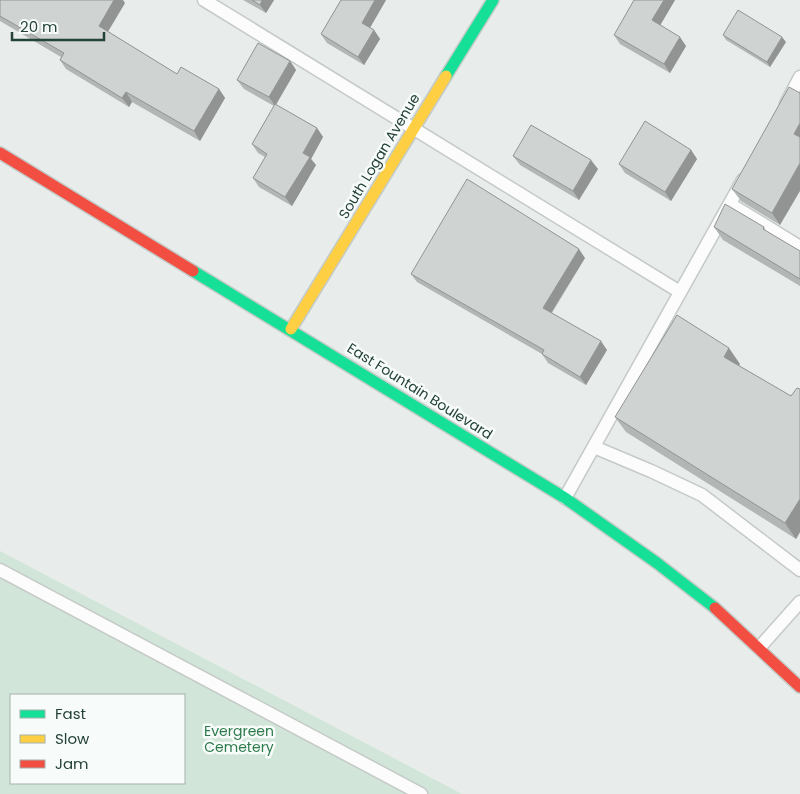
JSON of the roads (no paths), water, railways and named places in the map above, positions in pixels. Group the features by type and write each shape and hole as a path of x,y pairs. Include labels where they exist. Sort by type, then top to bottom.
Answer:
{"main road":[{"name":"South Logan Avenue","path":"292,329 413,128 493,0"},
{"name":"East Fountain Boulevard","path":"0,153 292,329 565,498 635,546 710,605 800,687"}],"lane":[{"path":"204,0 680,292"},
{"path":"781,111 800,77"},
{"path":"565,498 749,170"},
{"path":"730,204 800,247"},
{"path":"594,447 652,471 702,495 800,570"},
{"path":"0,570 421,794"},
{"path":"759,648 800,602"}],"park label":[{"name":"Evergreen Cemetery","path":"239,740"}]}
